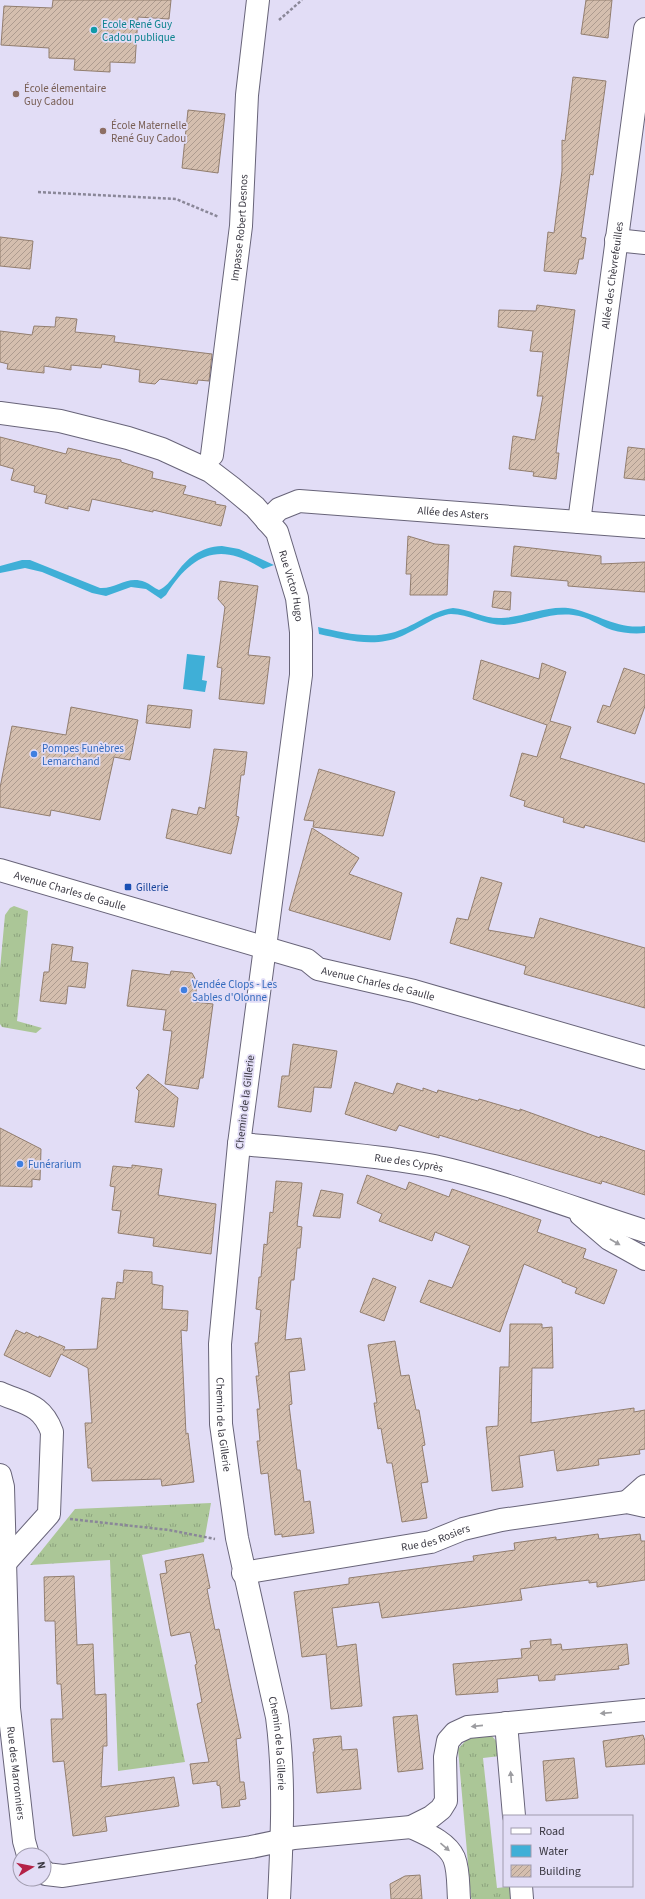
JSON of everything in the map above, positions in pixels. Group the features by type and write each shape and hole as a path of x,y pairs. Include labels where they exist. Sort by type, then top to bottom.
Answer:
{"street":[{"name":"Impasse Robert Desnos","path":"212,455 242,226 248,95 258,0"},
{"name":"Allée des Chèvrefeuilles","path":"579,522 644,39"},
{"path":"616,240 645,243"},
{"name":"Rue Victor Hugo","path":"0,413 60,421 128,438 162,449 210,471 255,507 276,532 297,598 301,639 301,675 264,947"},
{"name":"Allée des Asters","path":"267,521 279,509 299,501 645,527"},
{"name":"Avenue Charles de Gaulle","path":"1,872 307,960 318,969 414,991 645,1058"},
{"name":"Chemin de la Gillerie","path":"264,947 239,1144 220,1344 220,1385 221,1424 235,1526 243,1573 277,1717 280,1743 282,1781 279,1899"},
{"name":"Rue des Cyprès","path":"239,1144 341,1152 433,1165 554,1199 574,1209 645,1231"},
{"name":"Rue des Cyprès","path":"574,1209 609,1239 645,1259"},
{"path":"0,1393 39,1410 48,1422 52,1432 48,1514 5,1563"},
{"name":"Rue des Marronniers","path":"0,1475 3,1487 9,1708 26,1847"},
{"name":"Rue des Rosiers","path":"243,1573 431,1542 463,1529 501,1520 636,1504 645,1486"},
{"path":"52,1875 63,1876 281,1840 411,1827 432,1817 441,1809 446,1801 445,1757 448,1741 455,1733 468,1727 645,1710"},
{"path":"506,1723 514,1815"},
{"path":"411,1827 438,1841 449,1851 454,1859 459,1899"},
{"path":"521,1887 522,1899"}],"path":[{"path":"38,192 176,199 242,226"},
{"path":"69,1519 169,1530 221,1541"}],"green space":[{"path":"14,906 28,911 17,1021 42,1028 36,1033 2,1027 0,1024 0,969 5,915 10,908"},
{"path":"211,1503 204,1542 142,1555 185,1762 118,1771 110,1560 30,1565 75,1509"},
{"path":"490,1734 498,1743 500,1756 483,1758 497,1888 513,1887 512,1899 471,1898 458,1749 469,1737"}],"water":[{"path":"222,546 239,549 274,565 263,569 247,560 233,555 220,554 208,556 197,561 186,570 161,599 146,589 131,587 106,596 92,593 42,572 25,568 0,573 0,566 22,560 30,560 100,588 106,588 127,581 139,580 159,590 168,584 184,563 195,554 207,549"},
{"path":"453,608 489,617 501,618 518,616 543,610 568,608 615,623 635,627 645,626 645,633 616,631 584,617 573,615 555,615 522,623 497,625 458,614 451,614 439,617 392,640 381,642 360,642 319,634 318,627 345,633 382,635 399,631 437,612"},
{"path":"187,654 205,656 202,680 207,681 205,692 183,689"}],"building":[{"name":"Ecole René Guy Cadou publique","path":"53,0 171,0 169,19 138,17 135,63 110,62 110,72 74,70 75,59 49,58 49,48 1,45 4,6 52,8"},
{"path":"586,0 612,0 608,38 581,34"},
{"path":"573,77 606,81 593,175 590,174 581,237 586,238 583,259 579,259 576,274 544,271 548,232 554,233 562,171 562,140 565,141"},
{"path":"188,110 225,114 218,173 182,168"},
{"path":"0,237 33,241 30,269 0,266"},
{"path":"537,305 575,310 556,453 559,453 556,479 533,476 534,472 509,469 513,436 535,440 543,396 537,396 543,352 530,351 533,331 498,327 499,310 536,311"},
{"path":"56,317 77,319 75,332 115,336 114,342 212,354 209,381 198,380 197,384 160,379 155,384 139,382 140,370 102,364 101,368 71,365 71,370 44,366 44,373 7,369 8,364 0,362 0,331 32,335 34,326 55,327"},
{"path":"0,437 66,454 68,448 121,460 121,462 153,472 152,478 186,486 183,494 226,506 221,526 153,510 153,512 92,499 89,511 68,506 68,509 45,503 47,495 34,492 35,486 11,480 14,469 0,465"},
{"path":"628,447 645,449 645,480 624,478"},
{"path":"408,536 435,544 449,545 447,595 410,595 411,574 406,574"},
{"path":"514,546 601,556 601,564 645,562 645,592 568,586 568,581 511,576"},
{"path":"220,581 258,586 248,655 270,657 264,704 219,699 222,668 217,667 225,607 218,599"},
{"path":"494,591 511,592 510,610 492,607"},
{"path":"481,660 539,679 542,663 566,672 550,721 571,727 560,758 645,784 645,842 585,825 584,828 563,822 564,818 524,806 525,801 510,796 522,753 537,757 547,725 473,699"},
{"path":"624,668 645,675 645,706 635,734 597,722 603,705 610,707"},
{"path":"148,705 192,710 190,728 146,723"},
{"path":"71,707 138,720 130,760 114,757 100,820 51,810 50,816 0,807 0,788 12,726 66,735"},
{"path":"214,749 247,752 244,775 241,775 236,816 239,817 231,854 166,838 172,809 197,815 199,807 205,809"},
{"path":"319,769 395,792 383,836 313,827 314,821 304,820"},
{"path":"312,828 359,858 349,874 402,893 390,940 289,910"},
{"path":"481,877 502,883 488,930 534,938 540,918 645,948 645,1008 524,974 526,966 450,943 457,918 468,920"},
{"path":"52,944 73,947 71,961 88,963 85,988 68,986 66,1004 40,1001 44,972 49,972"},
{"path":"132,970 170,975 171,971 192,973 197,982 195,1002 213,1004 203,1078 200,1078 198,1089 165,1084 172,1031 163,1030 166,1010 127,1006"},
{"path":"293,1044 337,1051 331,1088 314,1087 311,1112 278,1107 282,1076 289,1076"},
{"path":"148,1074 178,1098 174,1127 135,1122 139,1091 136,1088"},
{"path":"355,1082 393,1094 397,1083 423,1091 423,1088 437,1093 438,1090 478,1101 479,1099 520,1111 520,1109 600,1138 600,1136 645,1151 645,1195 602,1181 601,1184 439,1135 439,1138 399,1125 396,1131 345,1114"},
{"name":"Funérarium","path":"0,1128 41,1149 40,1180 32,1179 32,1187 0,1186"},
{"path":"132,1165 162,1169 158,1195 216,1204 211,1254 153,1246 154,1238 118,1233 121,1211 112,1210 115,1187 110,1186 113,1166 132,1168"},
{"path":"367,1175 406,1190 409,1182 449,1197 452,1189 541,1220 537,1232 586,1249 583,1258 617,1270 604,1304 575,1293 577,1288 524,1264 500,1332 420,1302 429,1280 452,1288 470,1246 435,1232 432,1241 379,1221 382,1214 357,1203"},
{"path":"276,1181 302,1183 297,1226 302,1227 300,1248 297,1248 294,1280 291,1280 285,1340 301,1338 305,1370 289,1372 292,1404 289,1405 297,1470 300,1470 304,1502 310,1501 314,1533 282,1537 282,1534 275,1535 268,1473 261,1474 257,1441 260,1441 257,1409 260,1409 256,1376 259,1376 255,1343 258,1343 261,1310 256,1309 259,1277 261,1277 264,1244 267,1245 270,1212 273,1213"},
{"path":"321,1190 343,1194 340,1218 313,1216"},
{"path":"124,1270 152,1272 152,1284 163,1286 162,1309 188,1311 187,1331 181,1330 186,1434 188,1433 194,1482 162,1486 161,1479 92,1481 91,1468 88,1468 85,1423 92,1423 88,1368 61,1354 50,1377 4,1355 16,1330 25,1334 26,1332 39,1338 39,1336 65,1347 63,1350 97,1349 102,1298 115,1299 117,1282 123,1283"},
{"path":"373,1278 396,1287 384,1321 360,1312"},
{"path":"510,1324 542,1324 542,1328 552,1327 553,1368 532,1368 531,1423 634,1408 634,1412 645,1410 645,1449 639,1450 640,1454 598,1459 599,1465 557,1471 554,1450 519,1456 523,1487 492,1491 486,1427 498,1426 500,1367 509,1367"},
{"path":"395,1341 401,1376 409,1375 416,1410 419,1410 425,1445 422,1446 428,1482 421,1483 427,1518 402,1522 392,1463 387,1463 381,1428 378,1429 374,1403 377,1403 368,1345"},
{"path":"598,1534 599,1539 640,1534 641,1541 645,1541 645,1580 597,1587 597,1582 589,1583 589,1580 520,1589 522,1600 382,1618 379,1602 332,1608 337,1647 356,1644 362,1706 331,1709 326,1654 302,1657 294,1592 349,1584 349,1578 474,1561 473,1556 515,1550 514,1543 556,1537 556,1540"},
{"path":"203,1554 210,1588 207,1589 215,1630 219,1629 241,1738 236,1739 240,1782 244,1782 246,1799 239,1800 240,1806 222,1808 220,1786 217,1785 217,1781 193,1784 190,1764 209,1762 197,1704 202,1702 195,1665 197,1664 190,1632 171,1636 160,1574 167,1573 165,1561"},
{"path":"74,1576 77,1645 93,1644 95,1695 106,1694 107,1746 103,1746 101,1787 174,1777 179,1806 105,1817 107,1831 73,1836 64,1761 53,1762 51,1719 63,1719 61,1684 57,1684 55,1621 45,1621 44,1577"},
{"path":"551,1639 551,1645 561,1644 562,1650 627,1644 629,1664 618,1666 619,1669 555,1675 555,1680 539,1681 538,1675 497,1679 498,1692 456,1695 453,1664 522,1658 521,1649 531,1648 530,1641"},
{"path":"417,1715 423,1769 398,1772 393,1717"},
{"path":"643,1735 645,1741 645,1764 606,1767 603,1741"},
{"path":"341,1736 342,1750 357,1749 361,1789 317,1793 313,1739"},
{"path":"574,1758 578,1798 546,1801 543,1761"},
{"path":"420,1875 422,1899 391,1899 390,1884 405,1876"}],"place":[{"name":"Ecole René Guy Cadou publique","path":"94,30"},
{"name":"École élementaire Guy Cadou","path":"16,94"},
{"name":"École Maternelle René Guy Cadou","path":"103,131"},
{"name":"Pompes Funèbres Lemarchand","path":"34,754"},
{"name":"Gillerie","path":"128,887"},
{"name":"Vendée Clops - Les Sables d'Olonne","path":"184,990"},
{"name":"Funérarium","path":"20,1164"}]}
